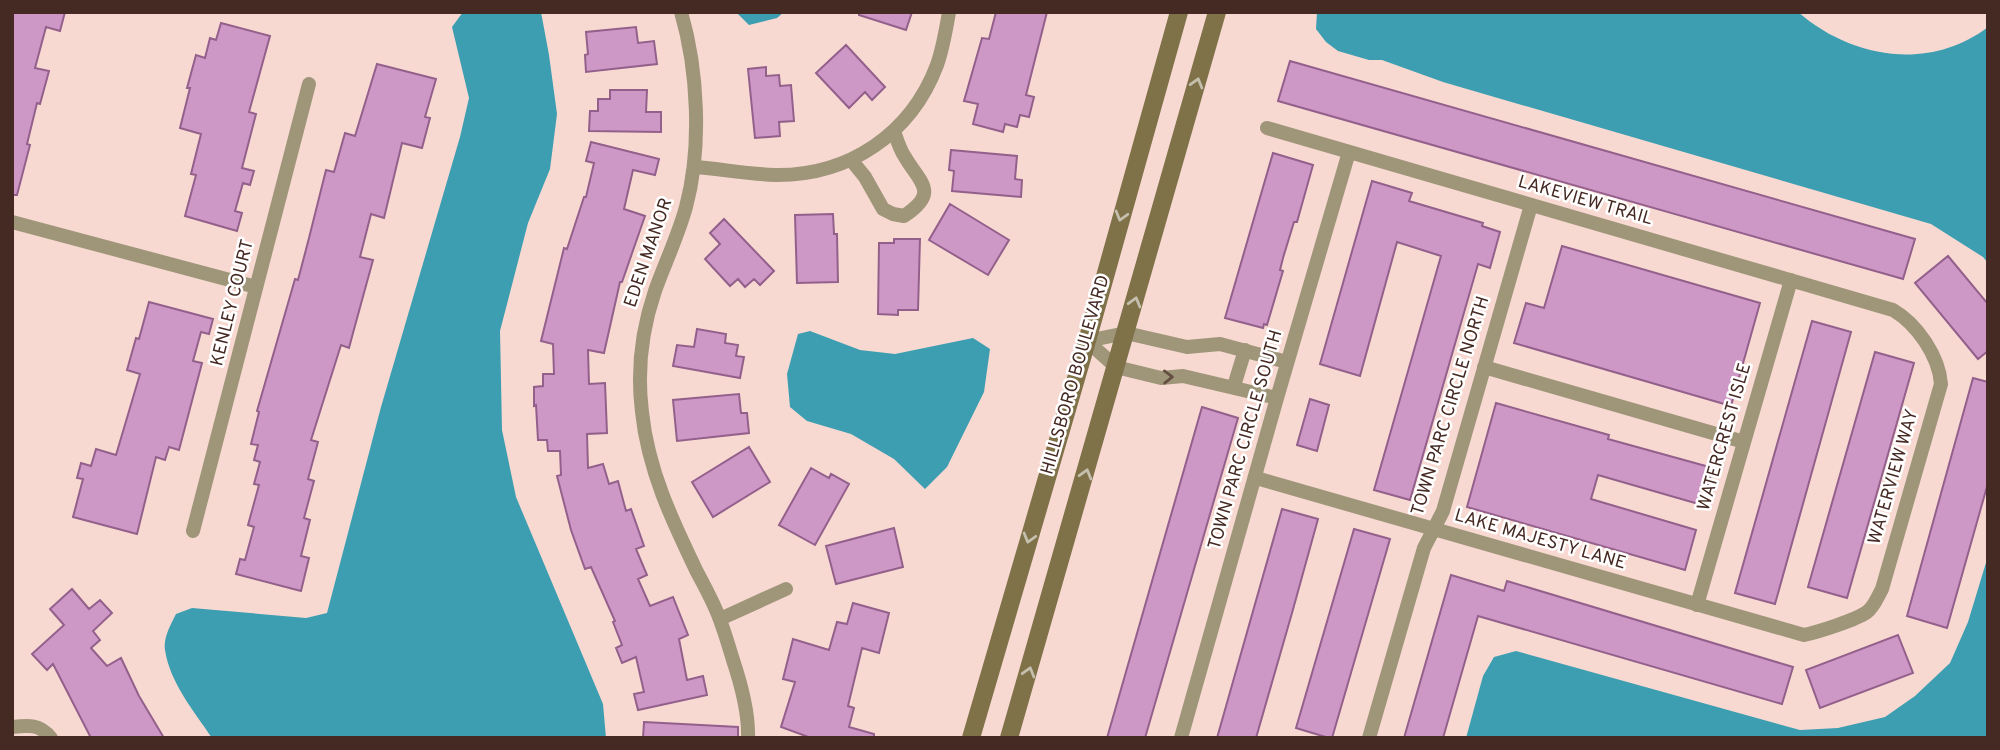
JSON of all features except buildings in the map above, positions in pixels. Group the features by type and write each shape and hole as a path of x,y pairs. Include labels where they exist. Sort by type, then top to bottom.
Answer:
{"street":[{"name":"EDEN MANOR","path":"681,12 687,31 692,79 696,124 695,167 686,207 654,292 645,326 640,366 641,410 648,451 660,490 720,618 741,684 749,728 748,738"},
{"path":"695,167 776,175 813,172 852,161 894,131 916,105 937,66 949,12"},
{"name":"HILLSBORO BOULEVARD","path":"971,738 1087,341 1179,12"},
{"name":"HILLSBORO BOULEVARD","path":"1009,738 1217,12"},
{"name":"KENLEY COURT","path":"193,531 309,84"},
{"name":"LAKEVIEW TRAIL","path":"1267,128 1893,310"},
{"path":"852,161 865,177 883,209 904,216 916,208 923,196 923,182 905,157 894,131"},
{"name":"TOWN PARC CIRCLE SOUTH","path":"1181,738 1349,152"},
{"name":"TOWN PARC CIRCLE NORTH","path":"1369,738 1424,548 1443,510 1531,205"},
{"path":"12,222 256,287"},
{"name":"WATERCREST ISLE","path":"1697,605 1791,280"},
{"name":"WATERVIEW WAY","path":"1815,633 1868,612 1882,589 1941,384 1937,361 1910,323 1893,310"},
{"path":"1087,341 1126,333 1187,347 1220,344 1287,362"},
{"path":"1087,341 1116,368 1161,378 1183,376 1277,398"},
{"path":"1234,386 1245,350"},
{"path":"1484,367 1744,442"},
{"name":"LAKE MAJESTY LANE","path":"1256,478 1794,634 1815,633"},
{"path":"720,618 786,589"},
{"path":"12,727 38,726 51,738"}],"water":[{"path":"463,12 541,12 557,114 550,169 528,223 500,331 502,430 516,497 603,704 606,738 212,738 172,674 165,650 168,631 176,614 192,608 306,618 327,613 381,407 469,98 452,27"},
{"path":"736,12 784,12 777,18 749,25"},
{"path":"1317,12 1798,12 1819,28 1842,40 1891,54 1941,50 1965,41 1988,27 1988,263 1983,257 1931,224 1443,82 1382,60 1369,60 1338,51 1326,42 1316,29"},
{"path":"810,331 860,350 895,354 973,338 990,349 984,392 947,467 925,489 894,459 851,434 807,421 790,407 787,374 798,334"},
{"path":"1988,556 1988,738 1466,738 1483,676 1494,657 1516,651 1800,730 1838,728 1885,717 1915,696 1950,663 1968,622"}]}
